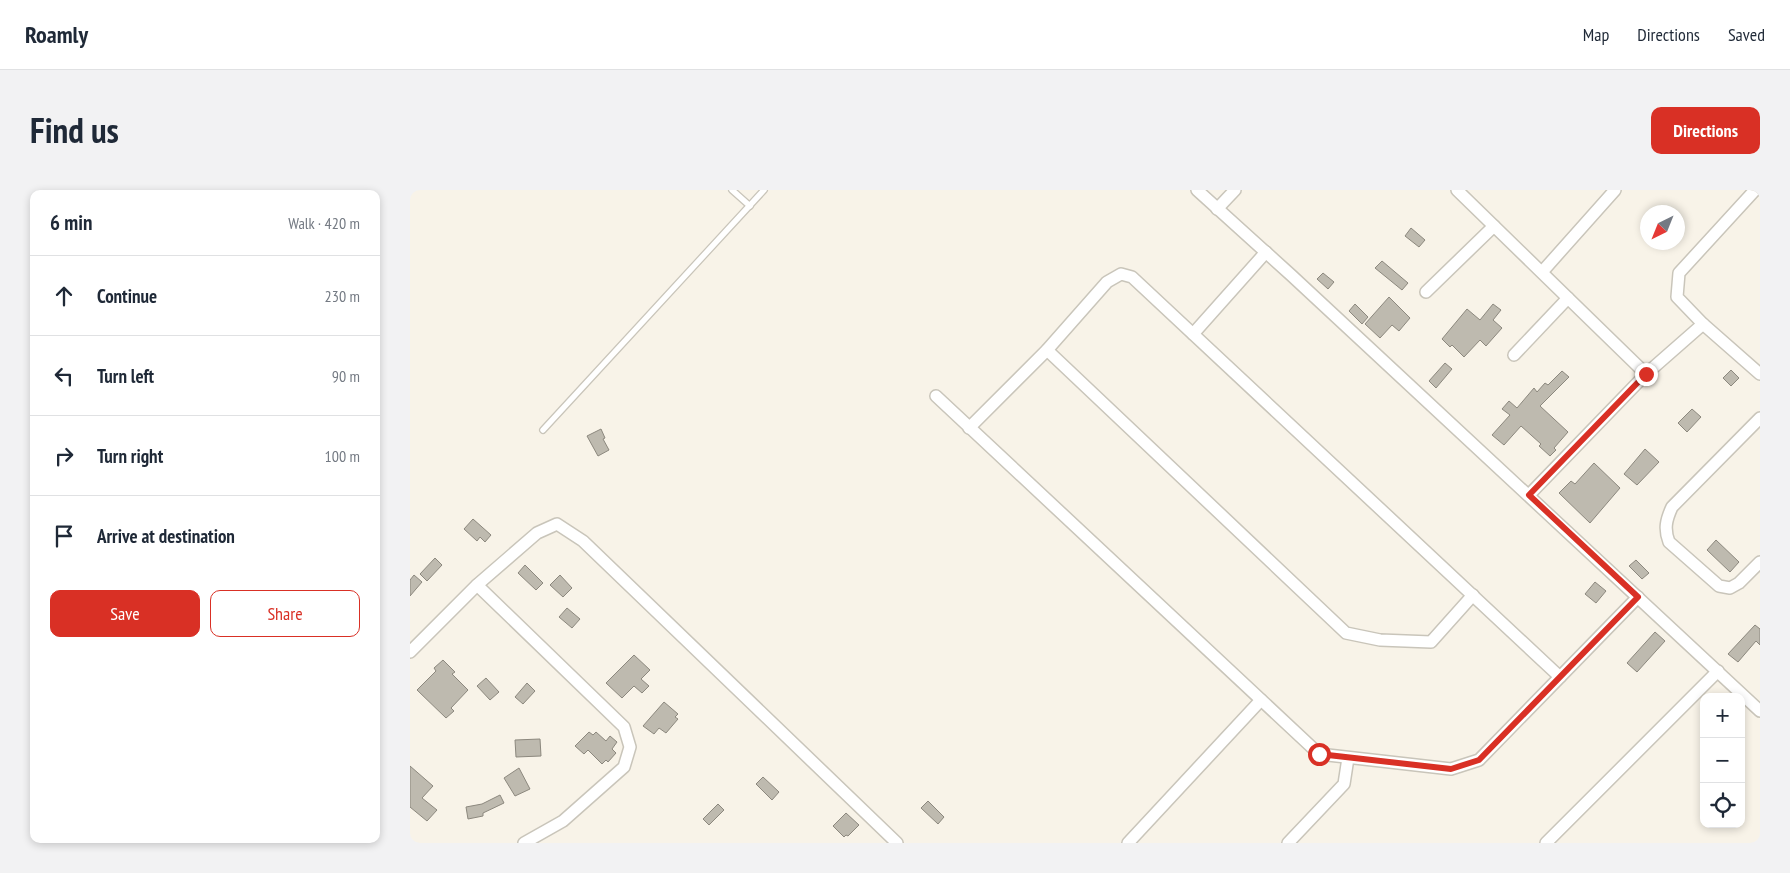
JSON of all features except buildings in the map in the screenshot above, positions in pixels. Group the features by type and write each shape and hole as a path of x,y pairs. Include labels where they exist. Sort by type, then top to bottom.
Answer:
{"street":[{"path":"1197,190 1529,495 1760,711"},
{"path":"1217,209 1235,190"},
{"path":"1456,190 1646,374"},
{"path":"1755,190 1679,274 1677,297 1703,324 1760,374"},
{"path":"1542,272 1610,192"},
{"path":"1426,292 1494,226"},
{"path":"1193,334 1266,252"},
{"path":"969,428 1047,350 1107,282 1121,274 1132,277 1560,677"},
{"path":"1514,355 1568,298"},
{"path":"1529,495 1646,374 1703,324"},
{"path":"1047,350 1346,633 1380,640 1431,642 1473,595"},
{"path":"936,396 1319,754 1451,769 1479,760 1638,597"},
{"path":"1760,418 1672,507 1667,520 1666,533 1669,542 1720,586 1730,588 1739,583 1760,562"},
{"path":"410,652 478,585 537,533 557,524 583,541 897,843"},
{"path":"478,585 624,727 630,747 624,767 563,820 524,843"},
{"path":"1546,843 1718,671"},
{"path":"1128,843 1260,700"},
{"path":"1288,843 1344,784 1348,758"}],"lane":[{"path":"732,190 750,206"},
{"path":"543,430 764,190"}],"route":[{"path":"1319,754 1451,769 1479,760 1638,597 1529,495 1646,374"}]}
